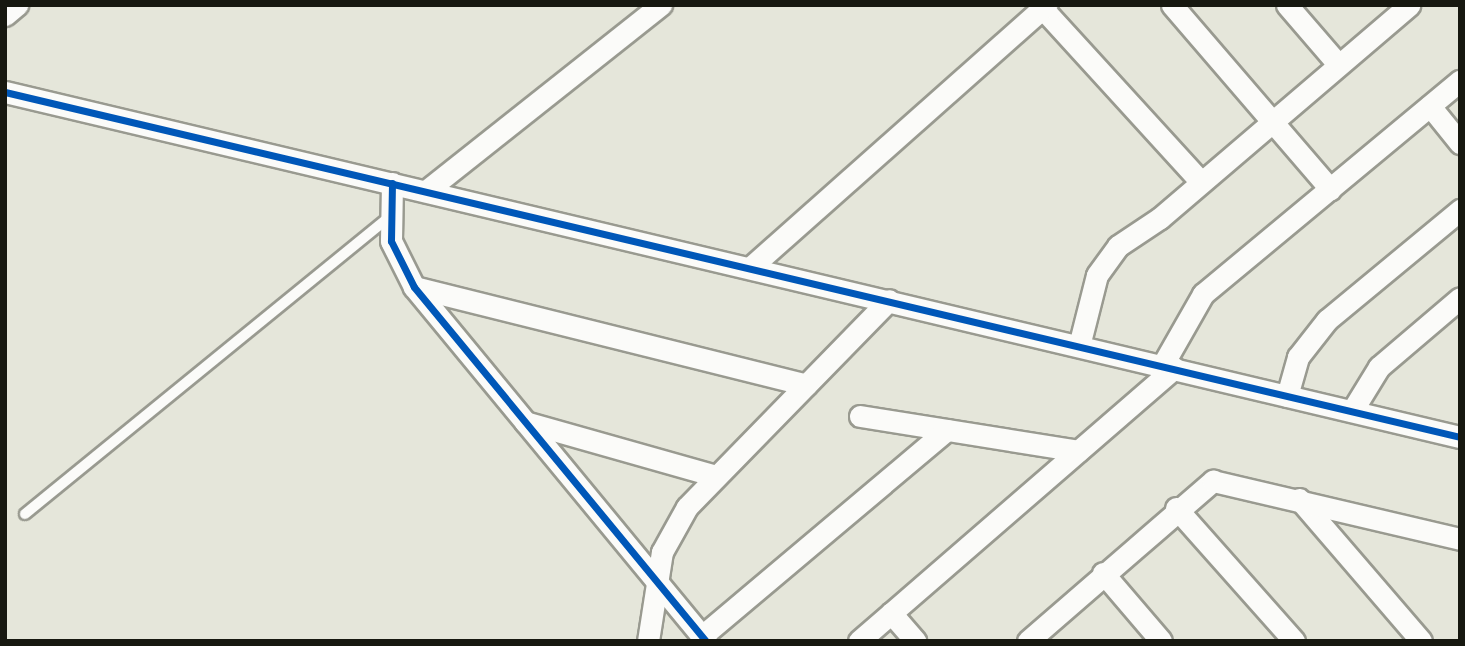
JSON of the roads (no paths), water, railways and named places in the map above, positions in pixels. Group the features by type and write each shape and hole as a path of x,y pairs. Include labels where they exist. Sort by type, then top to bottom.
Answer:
{"street":[{"path":"5,15 17,5"},
{"path":"426,191 660,5"},
{"path":"1172,5 1330,189"},
{"path":"1287,5 1338,64"},
{"path":"1079,346 1105,260 1201,183 1409,5"},
{"path":"751,267 1045,7 1201,183"},
{"path":"859,641 1077,451 1168,367 1203,294 1460,81"},
{"path":"5,92 1460,437"},
{"path":"1430,106 1460,143"},
{"path":"392,183 389,217 397,260 414,287 657,585 704,638 947,430"},
{"path":"1287,396 1298,357 1327,320 1460,211"},
{"path":"414,287 806,385"},
{"path":"1352,411 1379,367 1460,298"},
{"path":"648,641 657,585 671,532 716,476 889,300"},
{"path":"860,416 1077,451"},
{"path":"525,422 716,476"},
{"path":"1037,638 1103,573 1176,508 1213,481 1299,499 1460,539"},
{"path":"1299,499 1421,641"},
{"path":"1176,508 1294,641"},
{"path":"1103,573 1161,641"},
{"path":"891,613 915,641"}],"lane":[{"path":"25,514 389,217"}]}
